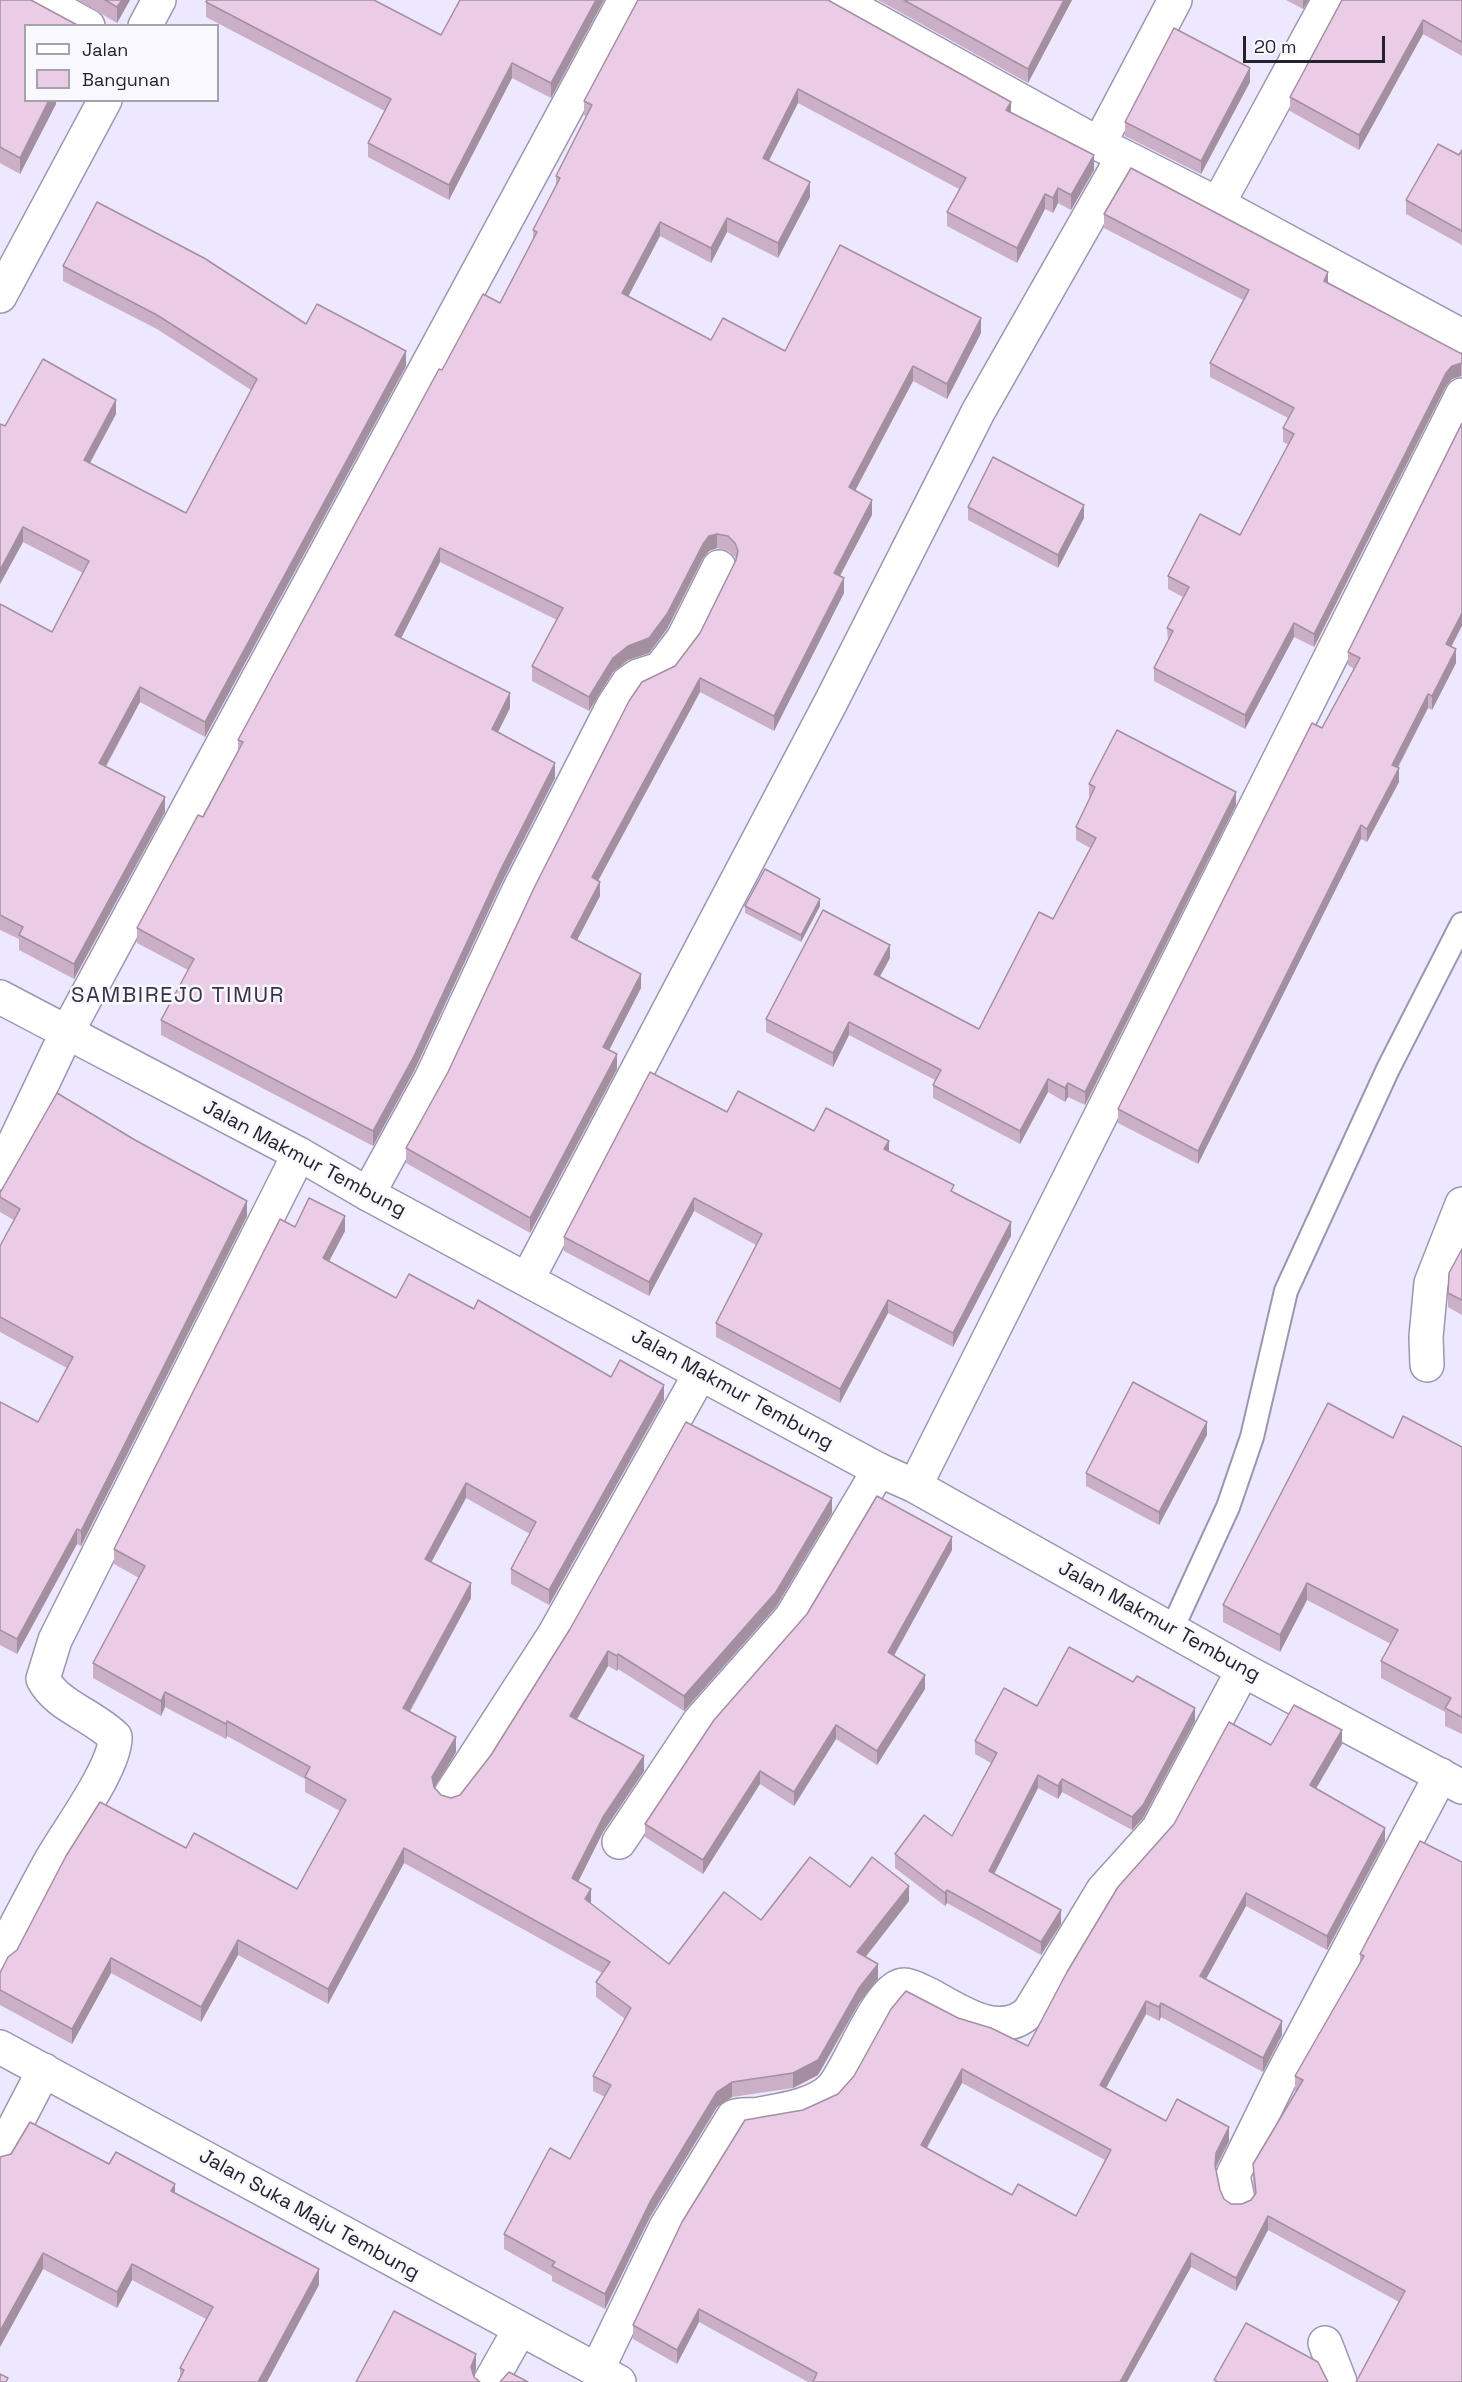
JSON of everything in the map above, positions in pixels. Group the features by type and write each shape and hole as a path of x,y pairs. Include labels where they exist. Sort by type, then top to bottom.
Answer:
{"street":[{"path":"41,0 84,24"},
{"path":"146,24 159,0"},
{"path":"0,1173 66,1034 625,0"},
{"path":"839,0 1111,151 1218,204 1462,336"},
{"path":"528,1278 831,702 1111,151 1175,0"},
{"path":"1218,204 1329,0"},
{"path":"0,296 104,102"},
{"path":"915,1486 1462,395"},
{"path":"368,1194 431,1079 518,892 613,706 628,683 638,676 660,669 683,639 719,567"},
{"name":"Jalan Makmur Tembung","path":"0,997 66,1034 299,1154 368,1194 528,1278 879,1470 915,1486 1243,1670 1451,1781"},
{"path":"0,1956 51,1860 108,1764 115,1746 115,1737 101,1723 49,1691 43,1679 56,1640 299,1154"},
{"path":"1427,1365 1426,1337 1431,1283 1462,1204"},
{"path":"452,1794 554,1635 700,1374"},
{"path":"619,1842 699,1722 792,1618 879,1470"},
{"path":"608,2376 666,2227 733,2117 760,2114 812,2100 832,2089 873,2015 894,1988 904,1985 920,1990 957,2010 1003,2026 1019,2021 1029,2012 1103,1890 1158,1828 1243,1670"},
{"path":"1238,2200 1233,2175 1279,2081 1451,1781"},
{"name":"Jalan Suka Maju Tembung","path":"0,2047 608,2376"},
{"path":"0,2155 44,2070"},
{"path":"490,2382 520,2329"},
{"path":"1325,2343 1340,2382"}],"lane":[{"path":"1172,1629 1228,1507 1252,1437 1286,1291 1388,1069 1462,924"}],"building":[{"path":"0,0 31,0 75,24 24,24 24,102 48,102 20,158 0,147"},
{"path":"105,0 122,0 117,7"},
{"path":"207,0 374,0 441,35 460,0 596,0 551,83 512,63 449,185 368,143 391,99 206,2"},
{"path":"638,0 828,0 1011,102 1006,110 1094,155 1071,195 1058,188 1053,198 1045,194 1017,248 947,212 966,178 798,89 763,158 810,182 778,243 727,218 711,248 660,222 622,293 711,340 723,318 785,351 840,245 981,318 947,384 913,366 849,487 872,500 834,573 844,578 774,716 700,678 592,877 600,882 571,937 641,974 603,1047 617,1054 530,1218 406,1148 448,1072 535,886 629,701 642,682 675,666 700,633 736,560 738,551 735,543 728,536 717,534 709,536 667,614 649,638 628,646 613,658 589,697 532,666 563,608 440,548 395,635 510,693 492,729 555,763 501,869 414,1056 373,1131 161,1020 194,959 137,928 198,815 203,817 243,742 238,740 439,369 442,370 483,294 500,303 537,232 533,230 560,178 556,176 592,105 584,101"},
{"path":"904,0 1064,0 1028,69"},
{"path":"1342,0 1462,0 1462,42 1423,20 1359,135 1290,97"},
{"path":"1174,28 1250,68 1201,161 1125,122"},
{"path":"1438,144 1459,155 1462,150 1462,231 1406,200"},
{"path":"1131,168 1328,272 1324,281 1462,354 1462,363 1452,366 1446,373 1314,634 1294,623 1245,715 1154,668 1173,631 1167,628 1189,587 1168,576 1200,514 1240,535 1294,434 1283,428 1294,408 1210,363 1249,290 1104,214"},
{"path":"97,202 204,258 306,324 317,304 406,351 205,722 140,687 99,763 165,797 74,964 19,935 23,927 0,915 0,604 52,632 89,561 23,527 0,570 0,424 5,426 43,359 116,400 84,460 186,513 257,379 157,315 63,266"},
{"path":"1462,423 1462,613 1446,644 1456,649 1432,696 1428,694 1392,765 1399,768 1367,829 1361,825 1198,1151 1118,1109 1312,723 1322,728 1360,658 1348,652"},
{"path":"993,457 1084,505 1058,555 968,507"},
{"path":"1117,730 1236,792 1085,1092 1068,1083 1065,1088 1048,1079 1020,1131 933,1085 941,1070 849,1022 833,1053 766,1019 823,910 890,945 874,974 979,1029 1039,912 1053,919 1096,838 1076,827 1095,787 1089,784"},
{"path":"765,869 820,899 801,935 745,906"},
{"path":"650,1072 727,1112 738,1091 814,1131 826,1108 889,1141 884,1149 954,1185 951,1191 1011,1222 953,1333 888,1300 840,1389 716,1323 762,1234 694,1198 649,1282 564,1237"},
{"path":"57,1093 135,1140 247,1201 81,1531 77,1529 17,1639 0,1630 0,1402 38,1422 73,1357 0,1317 0,1246 20,1209 0,1197 0,1193"},
{"path":"309,1198 345,1216 323,1258 396,1298 409,1274 474,1309 478,1300 611,1377 620,1360 664,1385 549,1590 511,1569 536,1522 466,1483 425,1559 471,1583 403,1708 456,1737 432,1777 434,1787 441,1795 451,1798 460,1795 491,1755 570,1629 686,1422 832,1498 776,1592 684,1696 618,1654 617,1656 608,1651 570,1716 644,1756 603,1817 572,1878 591,1889 585,1899 669,1964 724,1892 761,1920 810,1857 850,1887 872,1857 909,1886 857,1952 878,1964 859,1988 818,2060 793,2073 732,2082 717,2092 650,2202 605,2294 552,2266 555,2262 504,2234 550,2148 570,2159 611,2085 593,2076 631,2008 596,1982 610,1962 404,1848 328,1989 238,1940 201,2007 111,1958 72,2029 0,1990 0,1973 8,1957 17,1950 66,1856 100,1802 186,1848 194,1833 297,1889 346,1800 305,1777 310,1767 227,1721 226,1724 165,1692 161,1701 93,1663 145,1566 114,1549 280,1219 295,1227"},
{"path":"1462,1249 1462,1300 1448,1293 1449,1273"},
{"path":"1133,1382 1207,1422 1159,1512 1086,1473"},
{"path":"1328,1403 1393,1438 1403,1416 1462,1447 1462,1717 1445,1708 1451,1698 1381,1661 1398,1630 1307,1583 1280,1635 1223,1605"},
{"path":"877,1496 952,1537 888,1652 925,1675 877,1751 836,1725 794,1792 760,1771 703,1860 645,1824 714,1720 807,1614"},
{"path":"1069,1647 1133,1682 1137,1676 1195,1708 1143,1805 1132,1817 1062,1779 1058,1786 1038,1775 989,1871 1061,1910 1041,1942 947,1890 945,1893 895,1854 924,1815 952,1836 997,1753 975,1741 1004,1688 1037,1706"},
{"path":"1294,1705 1342,1730 1310,1785 1385,1828 1327,1936 1246,1893 1200,1976 1282,2021 1263,2058 1161,2003 1159,2007 1146,2001 1100,2085 1166,2121 1177,2099 1229,2127 1216,2153 1215,2165 1220,2190 1224,2199 1231,2204 1242,2204 1251,2200 1256,2193 1253,2164 1303,2080 1295,2076 1364,1956 1360,1954 1420,1841 1462,1862 1462,2382 1356,2382 1405,2291 1268,2216 1236,2278 1191,2253 1120,2382 813,2382 817,2373 699,2309 677,2350 633,2325 682,2222 745,2120 803,2110 838,2094 854,2076 891,2009 906,1991 958,2018 991,2028 1028,2046 1067,1972 1118,1887 1174,1824 1229,1722 1271,1745","holes":["962,2069 1111,2150 1076,2216 1018,2184 1012,2195 921,2145"]},
{"path":"30,2122 109,2164 116,2152 175,2184 171,2191 319,2269 258,2382 178,2382 184,2370 180,2368 213,2307 132,2264 117,2292 43,2253 0,2331 0,2157 11,2154"},
{"path":"394,2311 476,2354 471,2367 474,2377 480,2382 356,2382"},
{"path":"1246,2323 1318,2362 1328,2382 1218,2382 1214,2380"},
{"path":"509,2372 528,2382 500,2382"},
{"path":"0,2374 8,2378 6,2382 0,2382"}],"district":[{"name":"SAMBIREJO TIMUR","path":"178,996"}]}
